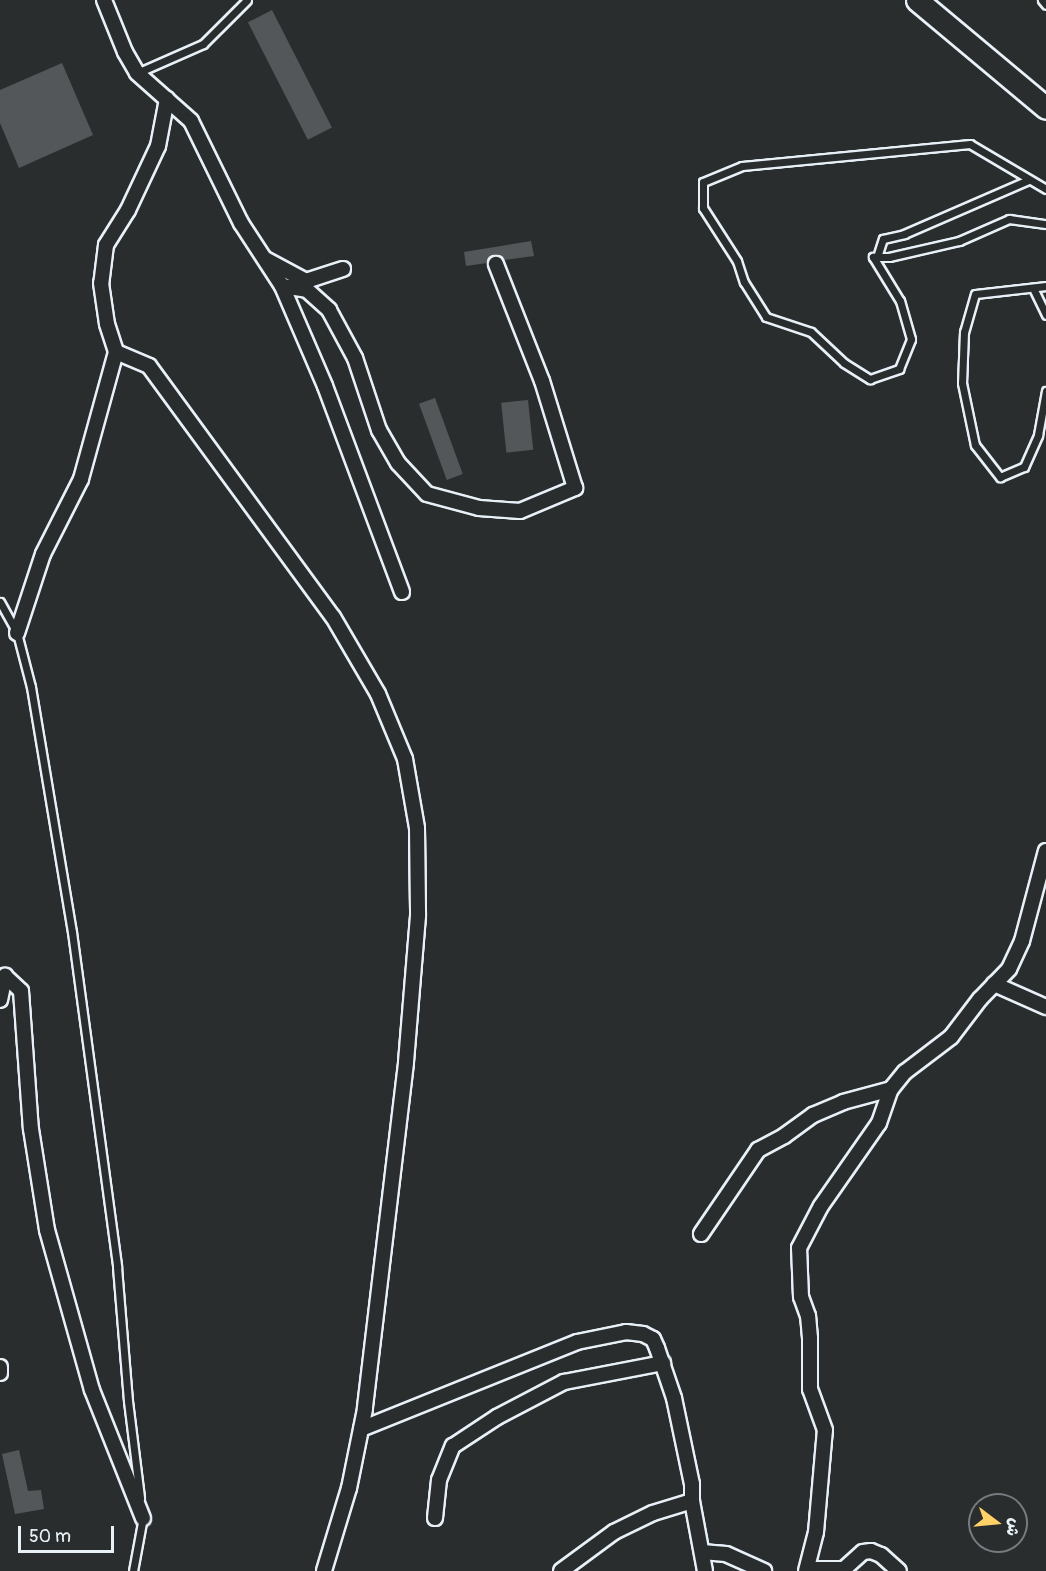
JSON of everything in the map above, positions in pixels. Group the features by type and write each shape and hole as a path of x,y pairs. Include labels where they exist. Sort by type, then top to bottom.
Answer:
{"main road":[{"path":"917,0 1046,108"}],"street":[{"path":"104,0 124,52 137,73 191,121 241,223 282,286 325,386 402,592"},
{"path":"17,633 43,554 81,479 116,352 107,324 101,284 106,245 128,210 158,146 167,99"},
{"path":"263,258 306,280 343,270"},
{"path":"282,286 308,290 329,310 355,358 379,430 398,463 427,494 479,508 520,511 575,488 542,381 496,264"},
{"path":"116,352 149,366 326,608 378,694 405,759 417,828 418,916 404,1074 361,1429 349,1488 324,1571"},
{"path":"899,1571 881,1555 871,1551 863,1551 844,1569 806,1570 816,1532 825,1430 810,1389 810,1338 808,1316 801,1297 799,1248 821,1206 879,1123 891,1089 904,1072 951,1037 1015,958 1046,851"},
{"path":"0,1000 5,976 21,991 32,1129 46,1230 92,1390 143,1518"},
{"path":"994,984 1046,1007"},
{"path":"701,1234 758,1150 784,1136 813,1115 843,1102 891,1089"},
{"path":"361,1429 577,1342 626,1332 643,1334 653,1339 674,1398 692,1484 692,1501 705,1571"},
{"path":"435,1518 439,1480 453,1446 497,1417 564,1382 663,1363"},
{"path":"0,1367 0,1373"},
{"path":"561,1571 614,1532 653,1513 692,1501"},
{"path":"702,1552 726,1554 764,1571"}],"lane":[{"path":"137,73 203,44 247,0"},
{"path":"1042,0 1046,5"},
{"path":"1046,189 970,144 742,166 703,182 703,208 737,261 744,282 766,317 811,332 844,363 870,379 899,369 910,339 900,301 873,257 889,257 959,241 1009,219 1046,224"},
{"path":"877,257 883,239 904,234 1028,180"},
{"path":"1046,286 975,294 964,332 962,383 975,445 1000,477 1024,467 1038,435 1046,391"},
{"path":"1033,288 1046,315"},
{"path":"0,602 17,633 31,687 72,932 117,1267 128,1401 143,1518 133,1571"}],"building":[{"path":"272,10 332,128 308,140 248,22"},
{"path":"62,63 93,135 19,168 0,123 0,90"},
{"path":"531,241 534,256 504,260 493,255 487,263 466,266 464,252"},
{"path":"435,398 463,474 447,480 419,404"},
{"path":"528,400 533,450 506,453 501,403"},
{"path":"19,1450 28,1491 41,1490 44,1509 15,1514 2,1454"}]}
